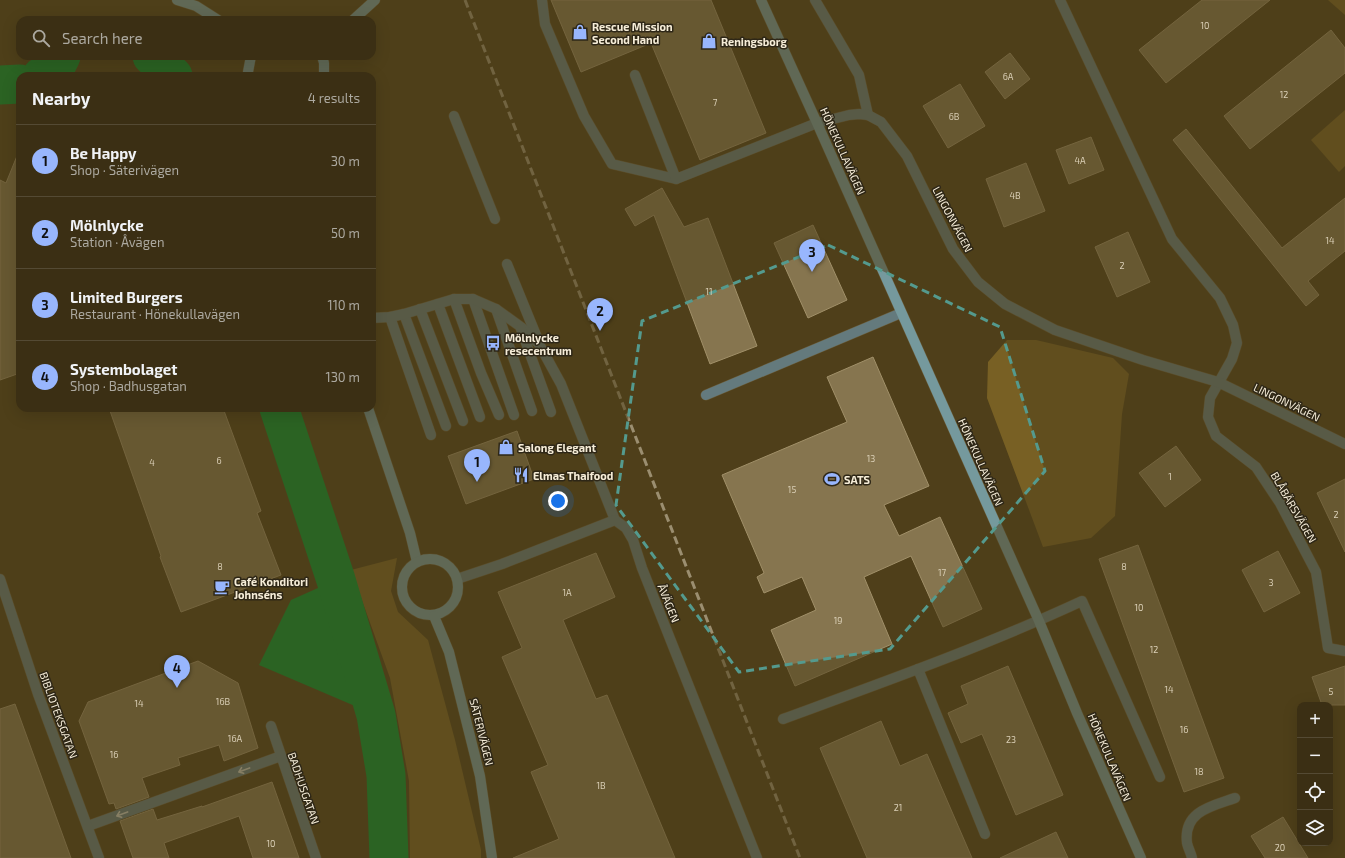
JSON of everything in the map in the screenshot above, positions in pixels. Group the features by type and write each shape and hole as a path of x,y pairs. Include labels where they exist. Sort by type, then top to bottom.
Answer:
{"street":[{"path":"177,0 196,6 212,16"},
{"path":"357,16 375,0"},
{"path":"542,0 545,24 581,109 612,164 676,179 817,123 849,115 868,115 859,75 815,0"},
{"name":"HÖNEKULLAVÄGEN","path":"761,0 1039,621 1141,858"},
{"path":"1060,0 1172,239 1220,298 1233,326 1237,343 1232,359 1218,382"},
{"path":"248,72 250,60"},
{"path":"323,60 324,72"},
{"path":"635,76 676,179"},
{"name":"LINGONVÄGEN","path":"868,115 881,122 907,156 953,249 978,282 1005,304 1055,330 1143,360 1218,382 1345,444"},
{"path":"454,116 495,219"},
{"path":"457,579 502,564 615,520 562,384 540,344 507,264"},
{"path":"376,318 404,314 454,299 473,299 496,309 521,327 540,344"},
{"path":"454,299 481,373 499,415"},
{"path":"473,299 514,415"},
{"path":"438,304 480,417"},
{"path":"420,309 463,421"},
{"path":"496,309 532,411"},
{"path":"706,395 901,313"},
{"path":"404,314 446,426"},
{"path":"390,317 431,435"},
{"path":"521,327 551,412"},
{"name":"BLÅBÄRSVÄGEN","path":"1218,382 1210,398 1208,417 1216,436 1256,466 1280,503 1316,572 1328,648 1345,651"},
{"path":"369,412 410,533 417,562"},
{"name":"ÅVÄGEN","path":"615,520 626,528 633,540 642,568 757,858"},
{"path":"430,559 438,560 450,567 457,579 458,592 454,603 445,612 434,616 426,616 412,609 406,603 403,596 402,588 406,573 410,567 417,562 430,559"},
{"name":"BIBLIOTEKSGATAN","path":"0,579 33,680 99,858"},
{"path":"783,719 918,669 1039,621 1082,601 1160,777"},
{"name":"SÄTERIVÄGEN","path":"434,616 449,652 480,776 492,858"},
{"path":"918,669 985,834"},
{"name":"BADHUSGATAN","path":"271,726 316,858"},
{"path":"88,826 281,756"},
{"path":"1192,858 1187,843 1190,821 1201,811 1235,798"}],"highlighted area":[{"path":"828,245 1000,327 1045,471 890,649 739,672 616,505 642,321"}],"shaded area":[{"path":"1328,0 1345,0 1345,15"},
{"path":"1345,110 1345,166 1339,172 1311,140"},
{"path":"1007,340 1036,340 1113,358 1129,374 1122,414 1115,516 1091,538 1043,547 987,398 988,362"},
{"path":"397,558 391,591 398,612 428,640 455,740 481,850 481,858 410,858 409,781 390,678 351,570"},
{"path":"336,580 376,715 259,665 291,600"}],"building":[{"path":"551,0 711,0 766,133 700,160 651,43 581,72"},
{"path":"1202,0 1270,0 1166,83 1139,50"},
{"path":"1331,30 1345,48 1345,73 1250,149 1224,116"},
{"path":"1010,53 1030,79 1005,99 985,72"},
{"path":"960,84 985,126 948,148 923,106"},
{"path":"1186,129 1282,248 1345,198 1345,251 1308,281 1319,295 1306,306 1173,140"},
{"path":"1091,137 1104,170 1069,184 1056,150"},
{"path":"16,158 16,374 0,380 0,180 6,183"},
{"path":"1026,163 1045,211 1004,227 986,179"},
{"path":"662,188 684,227 708,218 757,346 710,364 654,215 635,226 625,209"},
{"path":"813,225 847,300 808,318 774,243"},
{"path":"1128,232 1150,282 1117,297 1095,247"},
{"path":"873,357 929,486 884,505 899,536 940,517 982,609 943,627 911,556 864,577 892,644 795,686 771,630 816,610 802,577 764,593 757,577 764,573 722,475 847,422 827,377"},
{"path":"110,412 224,412 261,511 257,513 281,575 181,612 160,557 161,556"},
{"path":"517,431 534,479 466,504 448,456"},
{"path":"1176,446 1201,480 1165,507 1139,473"},
{"path":"1345,479 1345,552 1317,493"},
{"path":"1138,545 1224,778 1184,792 1099,559"},
{"path":"1278,551 1300,593 1264,612 1242,570"},
{"path":"596,553 615,597 563,620 596,699 607,695 675,858 513,858 559,839 531,772 548,765 502,657 522,648 498,592"},
{"path":"198,661 238,683 258,748 224,761 219,745 178,758 180,765 142,778 149,797 116,809 114,803 109,804 79,721 88,702"},
{"path":"1008,666 1063,795 1016,815 982,734 961,743 948,713 968,704 961,686"},
{"path":"1345,666 1345,705 1333,705 1333,702 1321,702 1312,677"},
{"path":"15,704 71,858 0,858 0,709"},
{"path":"881,721 900,766 927,754 972,858 867,858 820,748"},
{"path":"272,782 299,858 253,858 239,816 164,843 169,858 133,858 120,821 153,809 157,820 202,807"},
{"path":"1283,817 1297,840 1297,846 1301,846 1308,858 1265,858 1251,836"},
{"path":"1056,832 1068,858 1000,858"}],"waterway":[{"path":"48,72 55,68 59,60"},
{"path":"156,60 169,72"},
{"path":"0,85 16,84"},
{"path":"280,412 336,580 376,715 386,775 389,858"}],"railway":[{"path":"465,0 800,858"}],"place":[{"name":"Rescue Mission Second Hand","path":"580,32"},
{"name":"Reningsborg","path":"709,41"},
{"name":"Limited Burgers","path":"812,272"},
{"name":"Mölnlycke","path":"600,331"},
{"name":"Mölnlycke resecentrum","path":"493,343"},
{"name":"Salong Elegant","path":"506,447"},
{"name":"Elmas Thaifood","path":"521,475"},
{"name":"SATS","path":"832,479"},
{"name":"Be Happy","path":"477,482"},
{"name":"Café Konditori Johnséns","path":"222,587"},
{"name":"Systembolaget","path":"177,688"}]}
